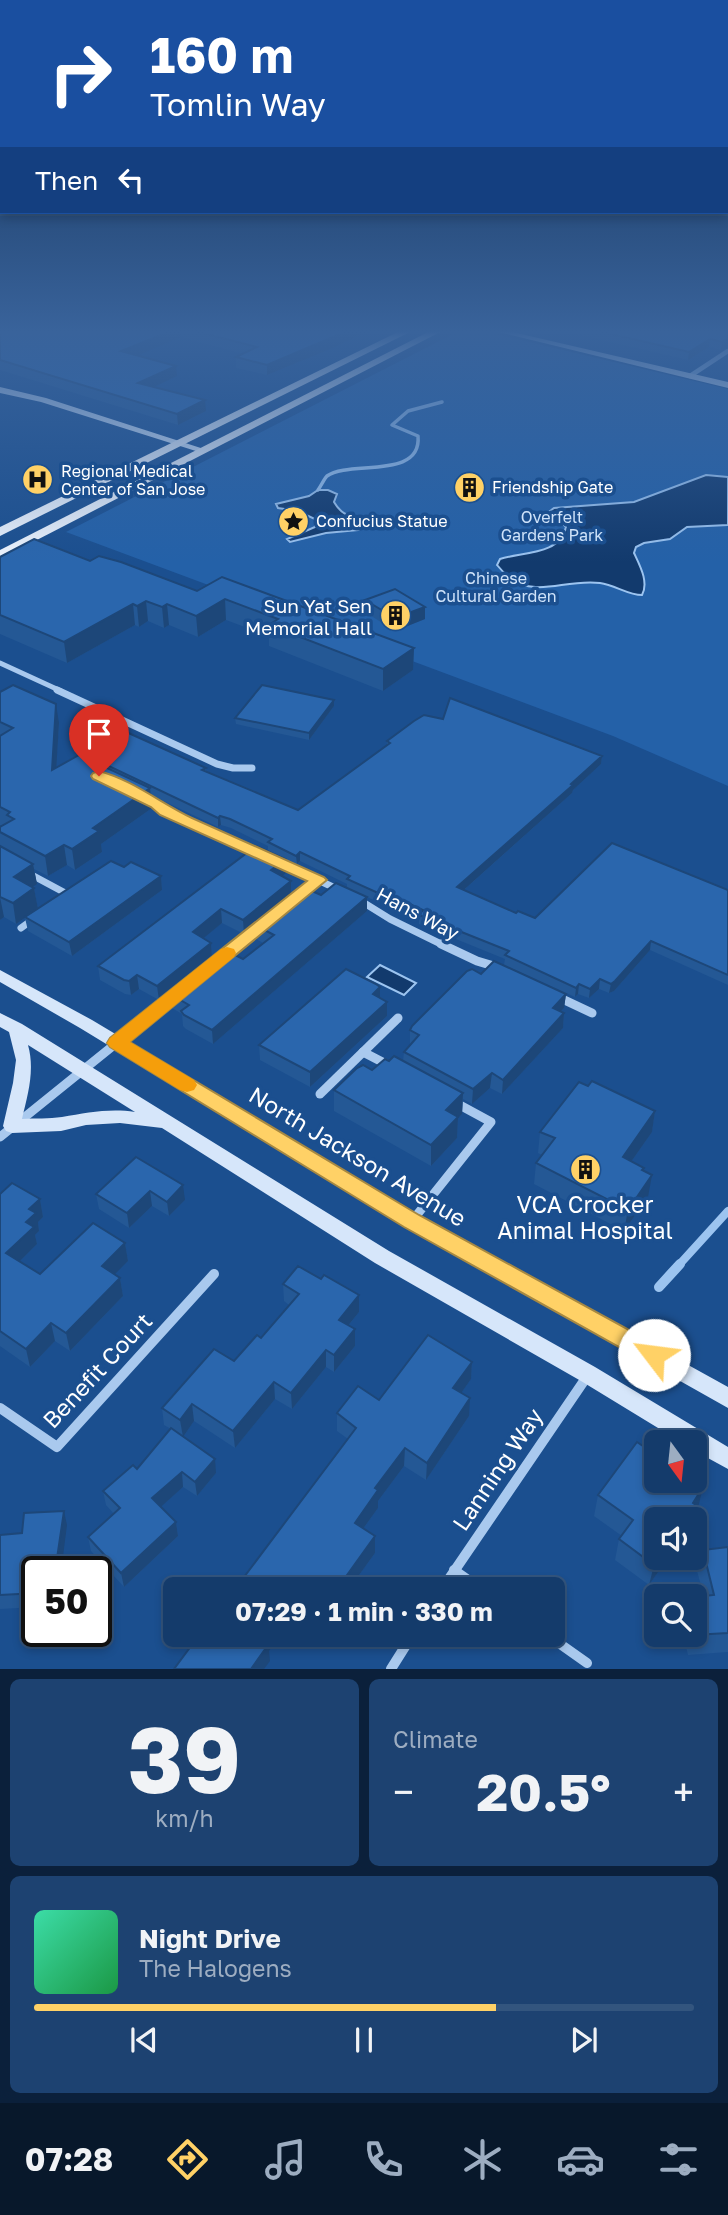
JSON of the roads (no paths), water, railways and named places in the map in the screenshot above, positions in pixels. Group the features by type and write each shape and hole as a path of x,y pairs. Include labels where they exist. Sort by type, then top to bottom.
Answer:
{"main road":[{"path":"57,407 202,450"},
{"path":"0,532 253,407"},
{"path":"0,555 287,407"},
{"name":"North Jackson Avenue","path":"0,975 412,1221 728,1398"},
{"path":"0,1019 382,1257 588,1374 728,1459"},
{"path":"16,1028 24,1060 22,1083 6,1131 86,1118 120,1116 168,1123"}],"street":[{"path":"0,663 217,764 233,768 252,768"},
{"path":"134,793 230,842 261,853"},
{"path":"273,859 341,891"},
{"path":"23,870 69,895"},
{"path":"307,889 318,880"},
{"path":"60,901 79,888"},
{"name":"Hans Way","path":"352,897 374,907 390,919 508,972"},
{"path":"21,928 40,915"},
{"path":"212,965 268,920"},
{"path":"544,990 592,1013"},
{"path":"6,1131 181,991"},
{"path":"320,1094 398,1018"},
{"path":"363,1052 398,1071"},
{"path":"412,1221 491,1122 444,1096"},
{"name":"Benefit Court","path":"0,1408 57,1447 214,1274"},
{"name":"Lanning Way","path":"450,1577 588,1374"},
{"path":"454,1570 464,1577"},
{"path":"391,1669 405,1647"},
{"path":"564,1647 587,1663"}],"waterway":[{"path":"318,490 327,476 337,471 397,464 409,459 416,450 418,436 392,425 408,411 424,407"},
{"path":"678,1266 728,1211"},
{"path":"659,1287 680,1264"}],"place":[{"name":"Regional Medical Center of San Jose","path":"38,480"},
{"name":"Friendship Gate","path":"469,487"},
{"name":"Confucius Statue","path":"293,521"},
{"name":"Sun Yat Sen Memorial Hall","path":"395,616"},
{"name":"VCA Crocker Animal Hospital","path":"585,1170"}],"park label":[{"name":"Overfelt Gardens Park","path":"552,526"},
{"name":"Chinese Cultural Garden","path":"496,587"}]}
